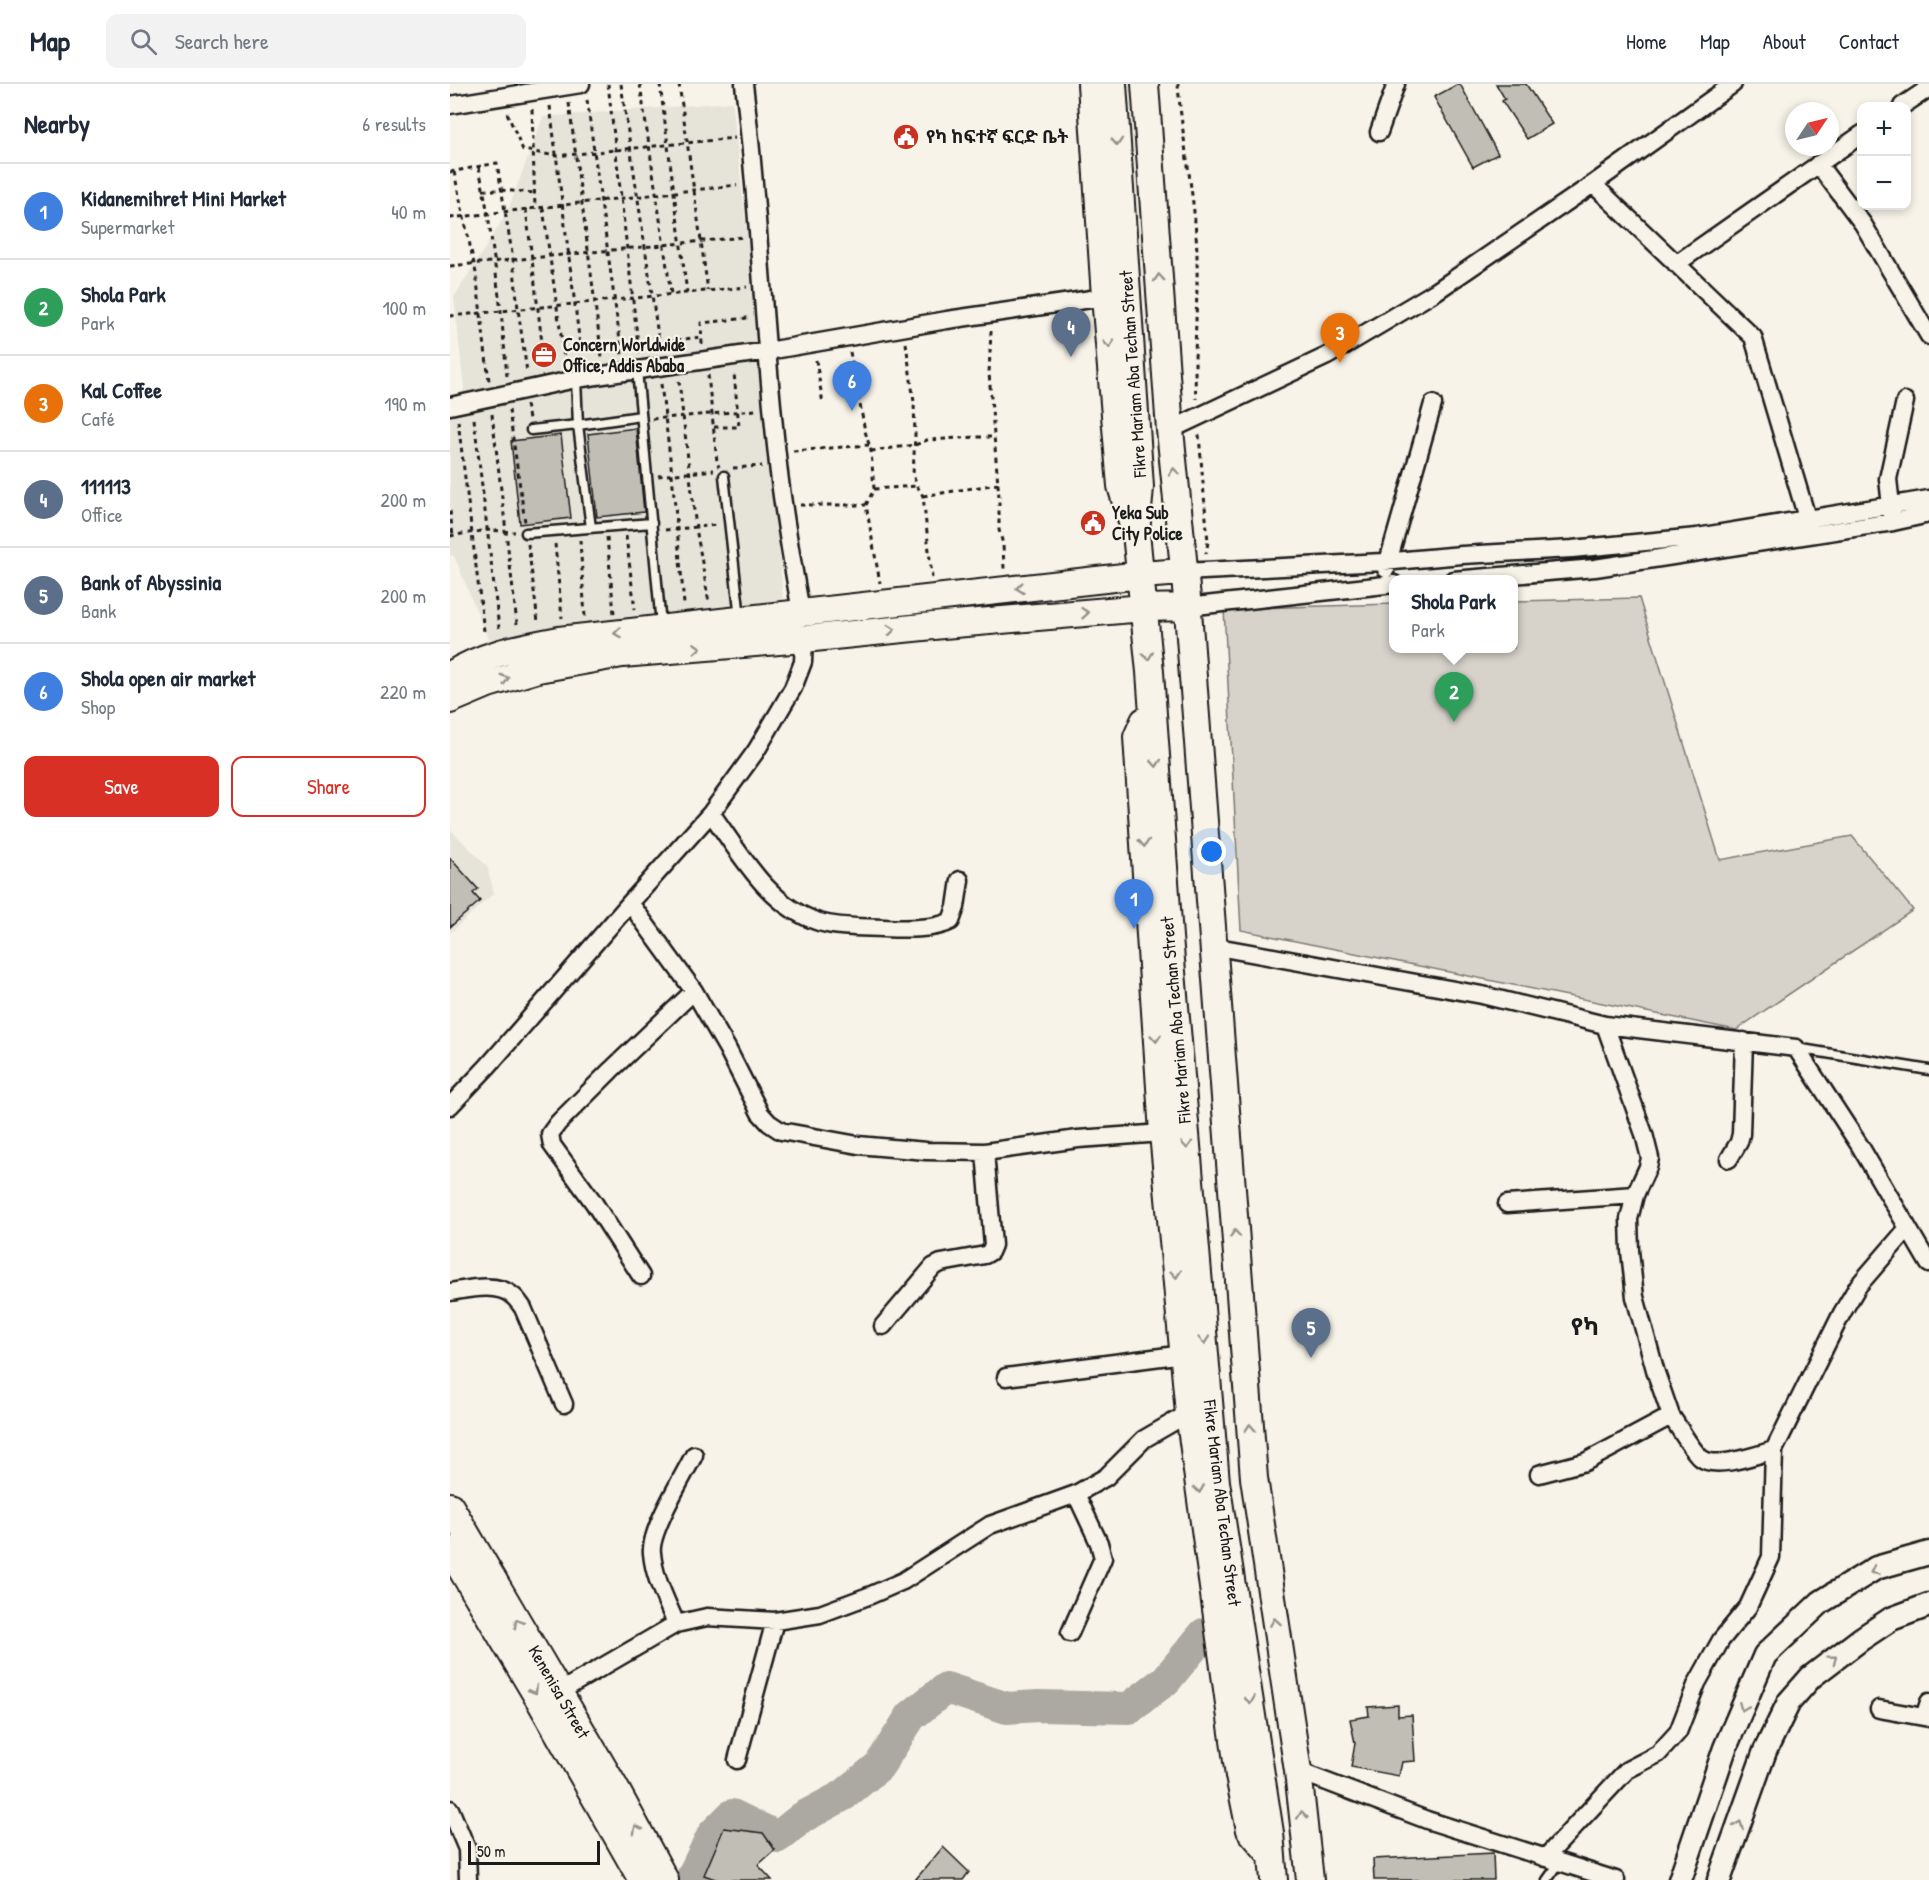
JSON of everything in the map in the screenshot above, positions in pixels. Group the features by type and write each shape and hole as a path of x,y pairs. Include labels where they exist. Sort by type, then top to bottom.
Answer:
{"main road":[{"path":"1090,84 1121,486 1136,533"},
{"name":"Fikre Mariam Aba Techan Street","path":"1113,84 1140,487 1136,533 1216,1482 1270,1833 1273,1868"},
{"name":"Fikre Mariam Aba Techan Street","path":"1145,84 1170,430 1194,572 1187,607 1254,1478 1298,1771 1310,1880"},
{"path":"450,675 469,664 505,650 559,640 1141,575 1194,572"},
{"path":"450,700 488,684 538,669 622,654 1144,608 1187,607"},
{"path":"1152,704 1137,737 1162,1133 1189,1413 1237,1767 1250,1830 1273,1868"},
{"path":"1216,1482 1254,1478"},
{"name":"Kenenisa Street","path":"450,1506 614,1786 665,1880"},
{"name":"Kenenisa Street","path":"450,1550 540,1701 642,1880"},
{"path":"1680,1880 1725,1748 1765,1655 1821,1602 1876,1568 1929,1553"},
{"path":"1719,1880 1765,1751 1789,1702 1811,1677 1861,1639 1891,1619 1929,1605"}],"street":[{"path":"744,84 755,183 777,458 801,612"},
{"path":"1379,132 1396,84"},
{"path":"1170,430 1327,357 1435,292 1593,184 1733,84"},
{"path":"1908,102 1929,88"},
{"path":"450,105 539,91 578,89"},
{"path":"1676,264 1857,137"},
{"path":"1818,164 1863,224 1929,336"},
{"path":"1593,184 1753,337 1812,534"},
{"path":"459,404 576,379 1105,297"},
{"path":"1892,513 1888,479 1905,401"},
{"path":"1187,607 1388,584 1389,561 1433,404"},
{"path":"1505,575 1595,568 1812,534 1892,513 1929,499"},
{"path":"1194,572 1572,549 1697,537 1807,518 1892,513 1929,514"},
{"path":"450,1106 711,813 756,751 793,688 803,663 804,639"},
{"path":"711,813 754,873 796,913 820,922 841,926 892,929 942,926 951,921 956,907 960,880"},
{"path":"630,903 694,991 727,1047 760,1113 781,1131 858,1145 926,1151 985,1152 1078,1139 1162,1133"},
{"path":"1212,946 1482,994 1605,1024 1796,1048 1860,1146 1929,1264"},
{"path":"641,1276 594,1203 552,1145 550,1134 611,1070 694,991"},
{"path":"1605,1024 1644,1134 1650,1158 1635,1195 1629,1219 1635,1297 1656,1373 1671,1416 1700,1457 1708,1462 1719,1463 1774,1450"},
{"path":"1729,1159 1742,1134 1744,1041"},
{"path":"883,1326 933,1267 941,1263 985,1255 990,1252 993,1245 985,1152"},
{"path":"1507,1204 1635,1195"},
{"path":"1552,1860 1627,1770 1658,1754 1678,1732 1697,1683 1720,1640 1748,1607 1771,1557 1774,1450 1842,1313 1858,1286 1908,1228"},
{"path":"450,1292 499,1288 513,1295 523,1308 564,1404"},
{"path":"1006,1377 1184,1354"},
{"path":"559,1692 676,1624 707,1617 775,1621 820,1614 903,1581 990,1525 1076,1494 1106,1477 1144,1439 1189,1413"},
{"path":"1539,1474 1585,1462 1671,1416"},
{"path":"676,1624 658,1578 651,1552 653,1536 694,1455"},
{"path":"1070,1633 1103,1558 1076,1494"},
{"path":"737,1760 775,1621"},
{"path":"1879,1709 1927,1712"},
{"path":"1298,1771 1427,1820 1616,1880"},
{"path":"450,1809 467,1849 468,1880"}],"lane":[{"path":"634,370 642,418 662,628"},
{"path":"576,379 578,425 591,528"},
{"path":"531,430 642,418"},
{"path":"722,473 740,619"},
{"path":"526,533 625,525 652,527"},
{"path":"1796,1048 1929,1070"},
{"path":"1547,1880 1552,1860"}],"path":[{"path":"608,84 633,298 634,370"},
{"path":"621,84 659,342 683,416 696,528 710,608"},
{"path":"640,84 671,294"},
{"path":"660,84 687,293"},
{"path":"680,84 708,291"},
{"path":"1178,84 1180,113 1192,187 1197,257 1195,376 1208,542 1194,572"},
{"path":"578,89 594,152 614,300 634,370"},
{"path":"578,89 576,154 605,375"},
{"path":"535,209 533,153 539,91"},
{"path":"539,91 556,156 569,255 575,303 576,379"},
{"path":"502,97 523,150 533,153 556,156 750,136"},
{"path":"517,624 490,397 489,370 473,263 452,172 497,163 513,259 518,309 526,533 538,622"},
{"path":"479,167 488,214 507,369 520,391 531,430"},
{"path":"450,218 755,183"},
{"path":"483,190 535,193"},
{"path":"543,208 557,305 576,379"},
{"path":"526,209 547,385"},
{"path":"450,266 759,236"},
{"path":"450,316 763,286"},
{"path":"991,314 989,373 999,497 999,530 1003,543 1004,570"},
{"path":"722,473 717,462 701,323 766,316"},
{"path":"904,328 914,402 913,475 923,496 933,586"},
{"path":"659,342 702,337"},
{"path":"848,337 865,431 871,451 874,489 866,505 881,591"},
{"path":"813,343 822,404"},
{"path":"714,428 739,427 733,356"},
{"path":"666,366 665,418 684,609"},
{"path":"459,404 487,530 499,628"},
{"path":"459,404 484,632"},
{"path":"642,418 738,411"},
{"path":"871,451 915,445 927,440 994,437"},
{"path":"647,477 689,472 722,473 777,458 869,445"},
{"path":"923,496 998,484"},
{"path":"874,489 917,486"},
{"path":"783,506 866,505"},
{"path":"450,511 452,536 487,530 526,533"},
{"path":"652,527 696,528 729,524"},
{"path":"625,525 635,613"},
{"path":"606,526 614,615"},
{"path":"580,529 585,617"},
{"path":"553,530 562,620"}],"shaded area":[{"path":"732,102 775,480 784,618 638,620 488,639 454,556 450,555 450,415 457,412 464,388 454,297 507,213 543,117"},
{"path":"1639,598 1720,860 1852,836 1913,910 1736,1030 1241,930 1224,609 1389,604 1389,653 1518,653 1518,601"},
{"path":"450,829 487,866 494,893 450,933"}],"building":[{"path":"1458,84 1498,154 1473,167 1434,97"},
{"path":"1496,84 1526,84 1552,124 1527,139 1502,101 1505,99"},
{"path":"636,428 644,512 597,517 588,434"},
{"path":"561,435 571,518 520,524 511,441"},
{"path":"450,858 478,889 473,893 480,901 450,927"},
{"path":"1398,1705 1398,1716 1412,1715 1415,1761 1402,1762 1399,1776 1351,1767 1355,1743 1350,1719 1369,1716 1368,1707"},
{"path":"724,1828 763,1833 775,1850 758,1865 772,1880 718,1880 704,1875"},
{"path":"943,1847 969,1872 963,1880 915,1880"},
{"path":"1493,1853 1494,1880 1374,1880 1373,1859"}],"waterway":[{"path":"693,1875 713,1834 732,1815 778,1837 803,1817 844,1795 879,1766 911,1716 946,1688 1007,1708 1038,1706 1129,1708 1166,1680 1204,1634"}],"place":[{"name":"የካ ከፍተኛ ፍርድ ቤት","path":"906,137"},
{"name":"Concern Worldwide Office, Addis Ababa","path":"544,355"},
{"name":"111113","path":"1071,357"},
{"name":"Kal Coffee","path":"1340,363"},
{"name":"Shola open air market","path":"852,411"},
{"name":"Yeka Sub City Police","path":"1093,523"},
{"name":"Shola Park","path":"1454,722"},
{"name":"Kidanemihret Mini Market","path":"1134,929"},
{"name":"Bank of Abyssinia","path":"1311,1358"}],"district":[{"name":"የካ","path":"1585,1327"}]}
